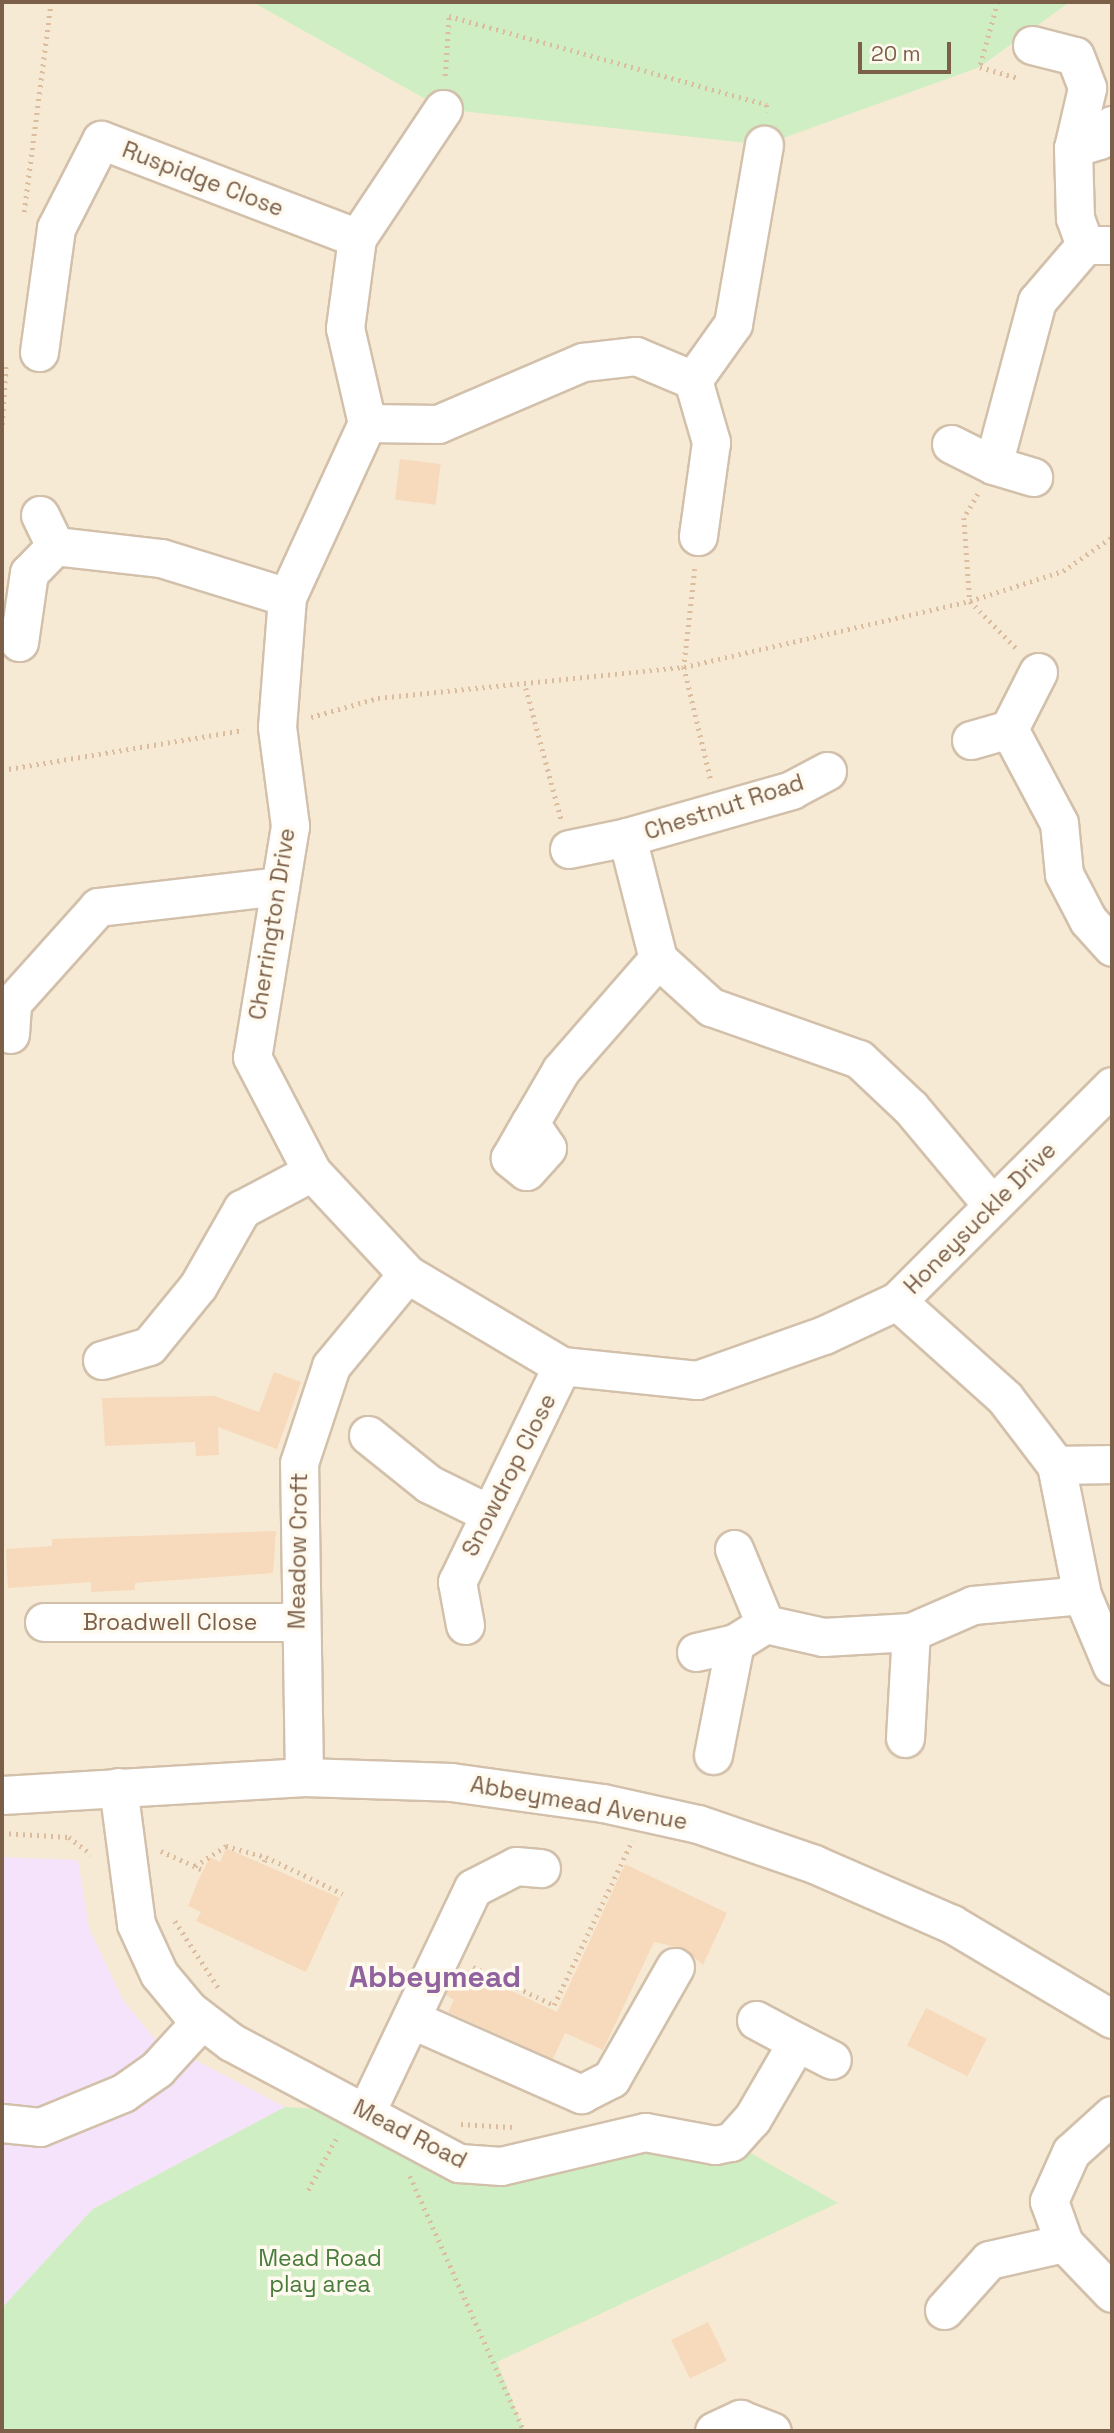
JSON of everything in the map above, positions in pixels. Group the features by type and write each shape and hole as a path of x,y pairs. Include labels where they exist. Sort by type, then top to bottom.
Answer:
{"street":[{"path":"993,465 1037,301 1098,245 1075,218 1073,148 1087,88 1075,56 1032,45"},
{"path":"443,109 357,238 345,328 367,423 438,425 583,362 636,356 694,380"},
{"path":"1073,148 1099,139 1112,125"},
{"name":"Ruspidge Close","path":"39,352 56,228 92,129 357,238"},
{"path":"694,380 733,324 764,145"},
{"path":"694,380 711,442 698,536"},
{"name":"Cherrington Drive","path":"367,423 287,597 277,727 290,826 252,1056 312,1172 407,1274"},
{"path":"951,444 993,465 1033,477"},
{"path":"19,642 29,573 48,531 161,558 287,597"},
{"path":"971,740 1009,729 1038,671"},
{"path":"1009,729 1059,823 1063,874 1088,920 1112,947"},
{"name":"Chestnut Road","path":"658,959 627,837 792,790 827,771"},
{"path":"569,849 627,837"},
{"path":"10,1034 12,1003 94,904 280,886"},
{"path":"510,1158 561,1070 658,959 711,1007 859,1059 911,1108 992,1205"},
{"name":"Honeysuckle Drive","path":"407,1274 562,1367 697,1380 824,1335 897,1301 1112,1086"},
{"path":"102,1360 149,1346 198,1286 242,1209 312,1172"},
{"name":"Meadow Croft","path":"304,1777 296,1622 299,1463 331,1366 407,1274"},
{"path":"897,1301 1005,1398 1056,1465 1082,1595 1112,1666"},
{"name":"Snowdrop Close","path":"465,1625 446,1581 486,1513 521,1462 562,1367"},
{"path":"368,1435 429,1484 486,1513"},
{"path":"1056,1465 1112,1464"},
{"path":"713,1755 750,1633 733,1549"},
{"path":"696,1652 750,1633 823,1637 911,1632 973,1605 1082,1595"},
{"name":"Broadwell Close","path":"44,1622 296,1622"},
{"path":"905,1738 911,1632"},
{"name":"Abbeymead Avenue","path":"2,1795 304,1777 529,1790 698,1824 814,1864 952,1924 1112,2019"},
{"name":"Mead Road","path":"118,1787 136,1924 159,1974 201,2021 354,2120 480,2168 637,2132 715,2145 743,2131 797,2042"},
{"path":"354,2120 413,2020 480,1881 516,1866 541,1868"},
{"path":"413,2020 581,2094 611,2079 675,1967"},
{"path":"756,2020 832,2060"},
{"path":"2,2123 40,2127 123,2093 157,2070 201,2021"},
{"path":"1112,2115 1071,2152 1049,2201 1064,2244 1112,2293"},
{"path":"944,2311 989,2260 1020,2258 1064,2244"},
{"path":"714,2431 740,2418 772,2431"}],"path":[{"path":"443,109 449,16 767,105"},
{"path":"993,465 964,518 970,601 1038,671"},
{"path":"698,536 684,667 719,811"},
{"path":"2,770 181,736 277,727 378,698 526,688 684,667 970,601 1063,571 1112,537"},
{"path":"526,688 569,849"},
{"path":"619,1838 643,1843"},
{"path":"443,1954 555,2005 632,1840"},
{"path":"195,1866 226,1846 343,1894"},
{"path":"152,1857 153,1848 203,1870"},
{"path":"170,1912 221,1990"},
{"path":"308,2190 354,2120"},
{"path":"457,2124 523,2128"},
{"path":"433,2220 524,2431"}],"shaded area":[{"path":"2,2 252,2 443,109 980,67 1070,2 1112,2 1112,2431 2,2431"},
{"path":"2,1857 78,1860 89,1928 123,2000 155,2039 285,2107 93,2209 2,2308"}],"green space":[{"path":"252,2 1070,2 980,67 764,145 443,109"},
{"name":"Mead Road play area","path":"285,2107 366,2112 439,2153 731,2142 838,2203 497,2362 524,2431 2,2431 2,2308 93,2209"}],"building":[{"path":"400,459 441,464 436,505 395,500"},
{"path":"274,1372 301,1382 277,1449 218,1427 219,1455 196,1456 195,1442 105,1446 102,1398 215,1396 259,1412"},
{"path":"276,1531 273,1573 135,1583 135,1590 91,1592 91,1582 8,1588 6,1549 52,1546 52,1539"},
{"path":"226,1848 340,1898 306,1972 196,1921 201,1912 188,1906 198,1881 210,1857 220,1862"},
{"path":"625,1864 727,1913 703,1965 685,1949 654,1942 603,2050 565,2033 553,2059 448,2012 454,2000 446,1995 460,1967 557,2012"},
{"path":"926,2008 987,2039 968,2076 907,2045"},
{"path":"708,2322 727,2361 690,2379 671,2340"}],"district":[{"name":"Abbeymead","path":"435,1977"}]}
